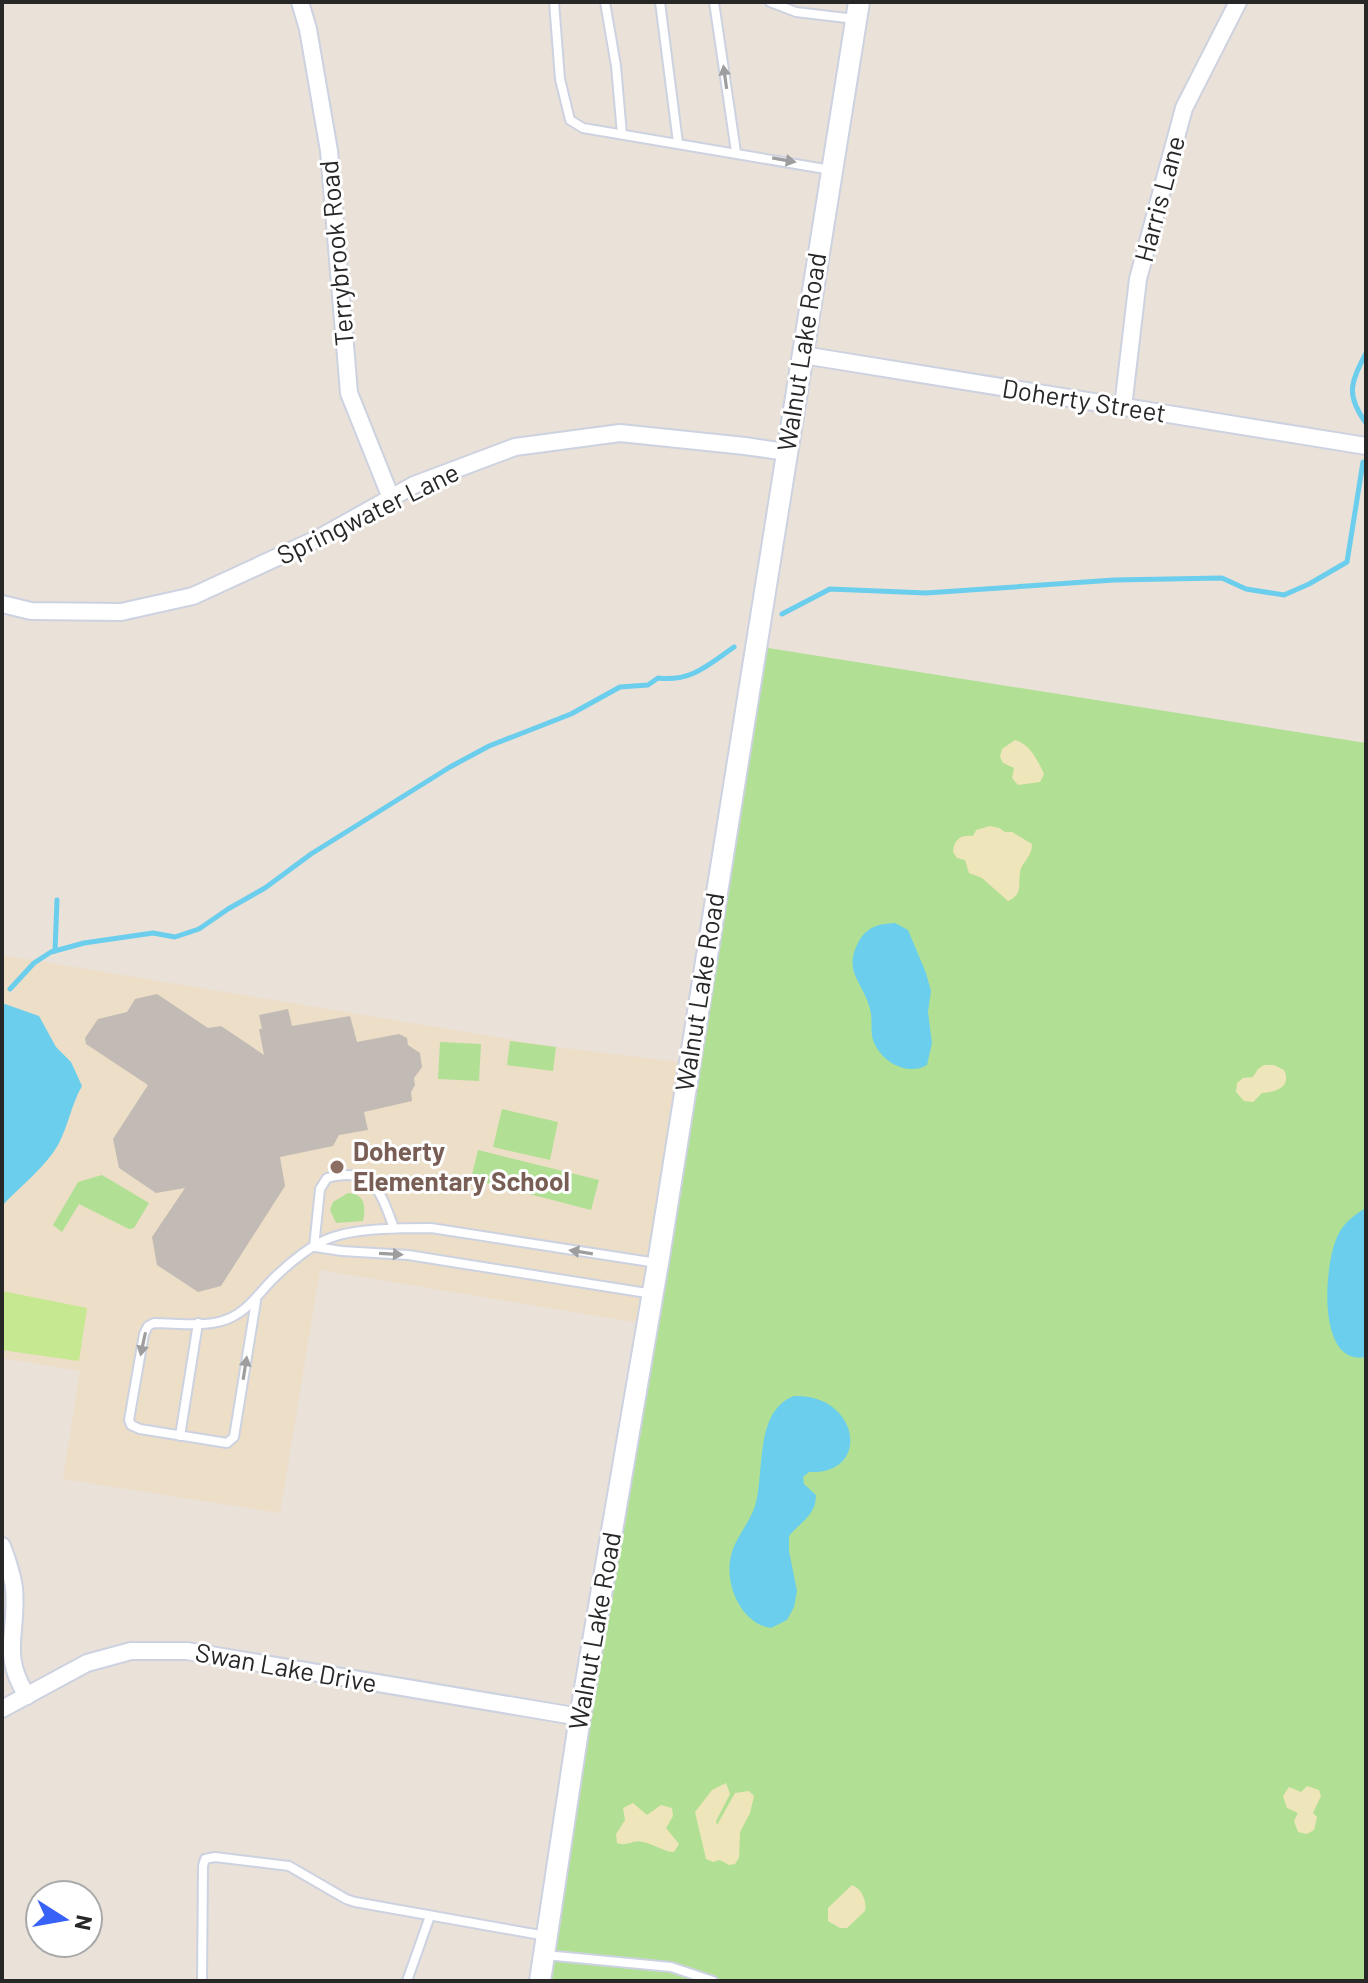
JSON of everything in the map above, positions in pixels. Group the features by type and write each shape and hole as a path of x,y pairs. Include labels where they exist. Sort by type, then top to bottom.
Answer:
{"street":[{"name":"Terrybrook Road","path":"300,2 308,29 329,151 349,393 391,498"},
{"name":"Harris Lane","path":"1123,407 1138,279 1184,108 1238,2"},
{"name":"Walnut Lake Road","path":"540,1981 580,1717 653,1294 857,11"},
{"name":"Doherty Street","path":"803,355 1366,446"},
{"name":"Springwater Lane","path":"2,604 31,611 121,612 193,596 321,537 414,485 515,447 620,433 786,452"},
{"path":"2,1546 14,1590 9,1662 14,1678 27,1696"},
{"name":"Swan Lake Drive","path":"2,1709 87,1663 131,1651 187,1651 580,1717"}],"lane":[{"path":"554,2 560,79 570,120 583,128 831,170"},
{"path":"605,2 616,66 622,134"},
{"path":"660,2 678,143"},
{"path":"714,2 736,152"},
{"path":"770,2 796,12 857,11"},
{"path":"314,1247 320,1189 327,1178 352,1173 374,1186 383,1197 394,1228"},
{"path":"256,1301 234,1437 227,1443 131,1425 129,1420 148,1326 154,1323 223,1321 256,1301 273,1279 333,1236 394,1228 431,1228 658,1263"},
{"path":"314,1247 408,1255 653,1294"},
{"path":"180,1436 198,1323"},
{"path":"202,1981 202,1882 205,1859 215,1857 289,1866 346,1899 430,1916 545,1946 671,1967 713,1981"},
{"path":"407,1981 430,1916"}],"shaded area":[{"name":"Doherty Elementary School","path":"2,955 556,1047 688,1063 646,1324 320,1270 280,1513 63,1479 80,1371 2,1358"}],"green space":[{"path":"756,646 1366,743 1366,1981 544,1981"},
{"path":"510,1041 556,1047 553,1071 507,1065"},
{"path":"440,1042 481,1044 479,1081 438,1079"},
{"path":"502,1109 558,1122 550,1160 493,1147"},
{"path":"478,1150 599,1180 591,1210 471,1179"},
{"path":"102,1175 149,1203 134,1228 129,1229 79,1204 62,1232 53,1225 78,1182"},
{"path":"348,1193 358,1196 363,1202 363,1221 336,1223 330,1210 333,1202"},
{"path":"2,1291 87,1308 79,1361 2,1350"}],"sand":[{"path":"1015,740 1025,745 1036,759 1044,774 1040,782 1018,785 1012,778 1014,768 1003,763 1000,757 1002,749"},
{"path":"990,826 1012,832 1032,844 1021,869 1018,892 1008,901 982,878 969,873 965,860 957,858 953,852 959,839 973,836 976,830"},
{"path":"1264,1065 1274,1065 1284,1070 1286,1081 1281,1088 1262,1093 1253,1102 1244,1101 1236,1092 1237,1083 1243,1078 1253,1077"},
{"path":"726,1783 730,1794 716,1821 717,1825 735,1793 749,1791 754,1796 750,1813 740,1832 739,1858 735,1864 729,1865 720,1860 713,1862 706,1859 695,1812 712,1790"},
{"path":"1307,1786 1319,1790 1321,1796 1313,1813 1317,1817 1314,1830 1307,1834 1298,1832 1294,1821 1298,1813 1287,1808 1283,1796 1289,1787 1301,1792"},
{"path":"633,1803 647,1815 661,1805 672,1808 673,1816 666,1828 679,1844 674,1852 639,1841 617,1843 616,1834 625,1820 623,1808"},
{"path":"852,1885 863,1896 865,1911 847,1928 840,1928 828,1921 828,1908"}],"water":[{"path":"895,923 908,930 931,991 928,1012 932,1043 927,1065 919,1068 895,1065 877,1048 872,1036 867,999 853,969 854,952 862,936 874,927"},
{"path":"2,1003 39,1016 56,1047 71,1062 82,1086 52,1154 2,1206"},
{"path":"1366,1208 1366,1357 1350,1356 1338,1346 1331,1329 1328,1286 1339,1233 1344,1225"},
{"path":"794,1396 816,1399 833,1407 850,1434 849,1449 843,1461 829,1470 809,1472 803,1477 804,1484 816,1495 810,1514 789,1536 797,1591 794,1607 787,1620 771,1628 760,1625 743,1611 733,1590 729,1567 733,1549 755,1506 767,1428 781,1404"}],"building":[{"path":"157,994 208,1028 221,1026 264,1055 259,1015 288,1009 292,1026 350,1016 357,1042 399,1034 407,1038 408,1045 420,1053 422,1067 414,1078 412,1101 364,1112 368,1130 339,1135 333,1146 280,1157 285,1186 221,1286 198,1292 157,1265 152,1237 185,1188 156,1193 119,1168 113,1139 148,1085 86,1044 85,1038 98,1019 127,1012 135,999"}],"waterway":[{"path":"1366,353 1352,388 1355,404 1366,423"},
{"path":"782,614 830,589 926,593 1114,580 1222,578 1246,589 1284,595 1347,562 1363,462"},
{"path":"10,989 34,963 51,952 84,943 153,933 175,937 199,929 265,888 311,854 489,746 571,714 620,687 648,685 658,678 690,675 734,647"},
{"path":"55,951 57,900"}],"place":[{"name":"Doherty Elementary School","path":"337,1167"}]}
